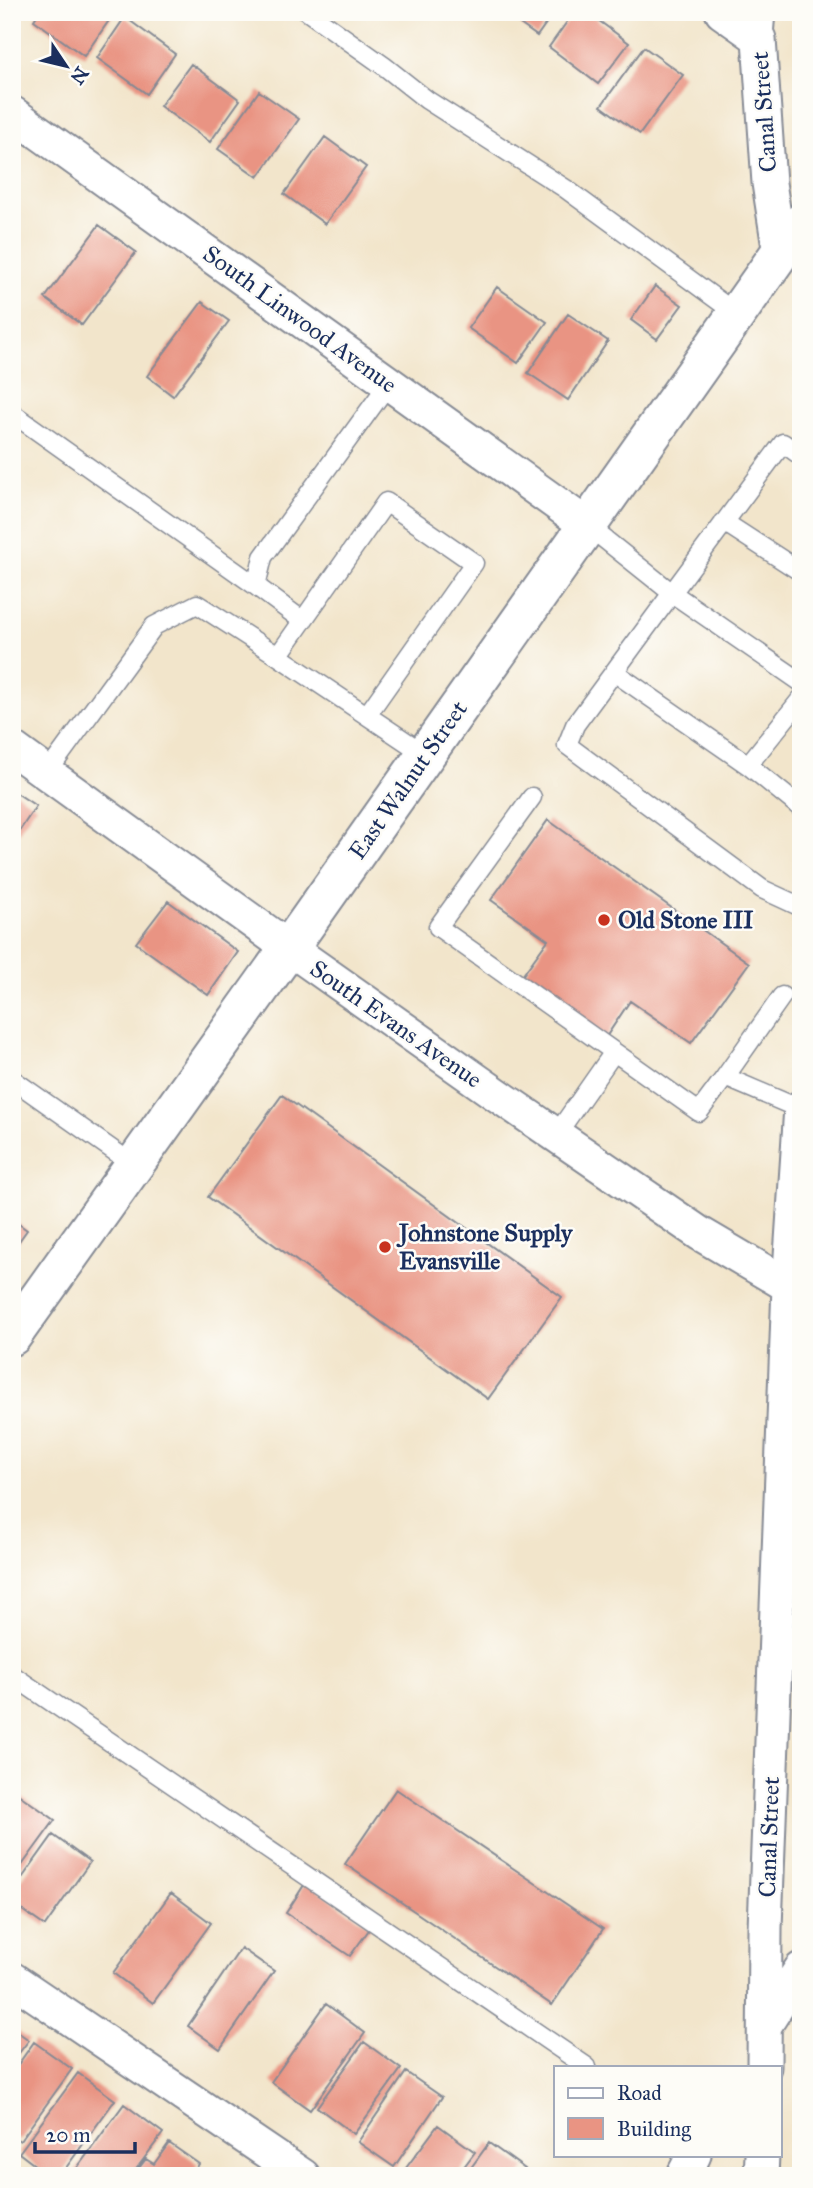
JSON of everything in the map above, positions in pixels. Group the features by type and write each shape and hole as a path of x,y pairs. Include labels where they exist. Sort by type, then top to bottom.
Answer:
{"main road":[{"name":"East Walnut Street","path":"12,1336 801,223"}],"street":[{"path":"722,12 757,24"},
{"name":"Canal Street","path":"757,24 769,183 780,254"},
{"name":"South Linwood Avenue","path":"12,113 588,526"},
{"name":"South Evans Avenue","path":"12,748 289,948 556,1135 699,1233 789,1286"},
{"name":"Canal Street","path":"764,2066 765,1928 789,1286 800,1108"},
{"path":"743,2066 772,2011 800,1973"},
{"path":"12,1979 303,2176"},
{"path":"683,2176 693,2156"},
{"path":"761,2176 762,2156"}],"lane":[{"path":"308,12 427,100 566,189 738,314"},
{"path":"256,586 264,556 389,383"},
{"path":"12,413 303,621"},
{"path":"801,456 783,443 575,725 567,745 762,889 801,907"},
{"path":"278,656 386,502 474,563 367,715"},
{"path":"724,522 801,572"},
{"path":"588,526 672,593 801,682"},
{"path":"47,774 154,626 197,604 426,755"},
{"path":"614,671 748,765 801,808"},
{"path":"748,765 801,699"},
{"path":"532,797 438,927 699,1112 782,996"},
{"path":"556,1135 614,1052"},
{"path":"725,1077 800,1108"},
{"path":"12,1079 134,1165"},
{"path":"12,1675 586,2066"}],"building":[{"path":"39,12 115,12 84,56 34,20"},
{"path":"503,12 554,12 537,36"},
{"path":"574,12 587,12 629,43 598,84 549,47"},
{"path":"125,17 175,54 147,94 97,58"},
{"path":"644,47 683,75 640,134 601,106"},
{"path":"191,64 240,100 210,142 160,106"},
{"path":"259,91 299,119 258,177 218,149"},
{"path":"325,137 366,167 325,224 284,194"},
{"path":"99,225 136,252 82,325 45,298"},
{"path":"655,286 682,305 657,339 631,320"},
{"path":"497,287 547,322 518,363 468,328"},
{"path":"202,302 229,321 173,396 147,376"},
{"path":"568,314 608,341 568,400 528,373"},
{"path":"12,790 36,806 12,842"},
{"name":"Old Stone III","path":"548,820 749,963 691,1043 630,1001 606,1037 520,979 548,940 491,900"},
{"path":"168,901 238,952 208,995 136,943"},
{"name":"Johnstone Supply Evansville","path":"282,1095 562,1297 488,1399 208,1197"},
{"path":"12,1219 27,1230 12,1251"},
{"path":"396,1789 603,1929 552,2005 345,1864"},
{"path":"18,1794 55,1820 12,1879 12,1802"},
{"path":"53,1835 90,1862 45,1926 12,1903 12,1892"},
{"path":"306,1882 371,1927 350,1956 286,1913"},
{"path":"171,1893 211,1923 153,2003 113,1973"},
{"path":"241,1948 274,1971 220,2049 188,2026"},
{"path":"326,2004 365,2033 310,2110 271,2082"},
{"path":"12,2028 29,2040 12,2062"},
{"path":"34,2042 72,2069 20,2141 12,2136 12,2073"},
{"path":"364,2042 401,2069 354,2134 317,2107"},
{"path":"406,2072 442,2097 394,2167 358,2142"},
{"path":"78,2073 115,2100 60,2176 49,2176 19,2153"},
{"path":"124,2104 163,2133 131,2176 73,2176 72,2175"},
{"path":"438,2125 475,2152 457,2176 408,2176 403,2172"},
{"path":"169,2143 199,2164 191,2176 133,2176 146,2159 154,2164"},
{"path":"489,2143 525,2169 520,2176 465,2176"}],"place":[{"name":"Old Stone III","path":"604,920"},
{"name":"Johnstone Supply Evansville","path":"385,1247"}]}
